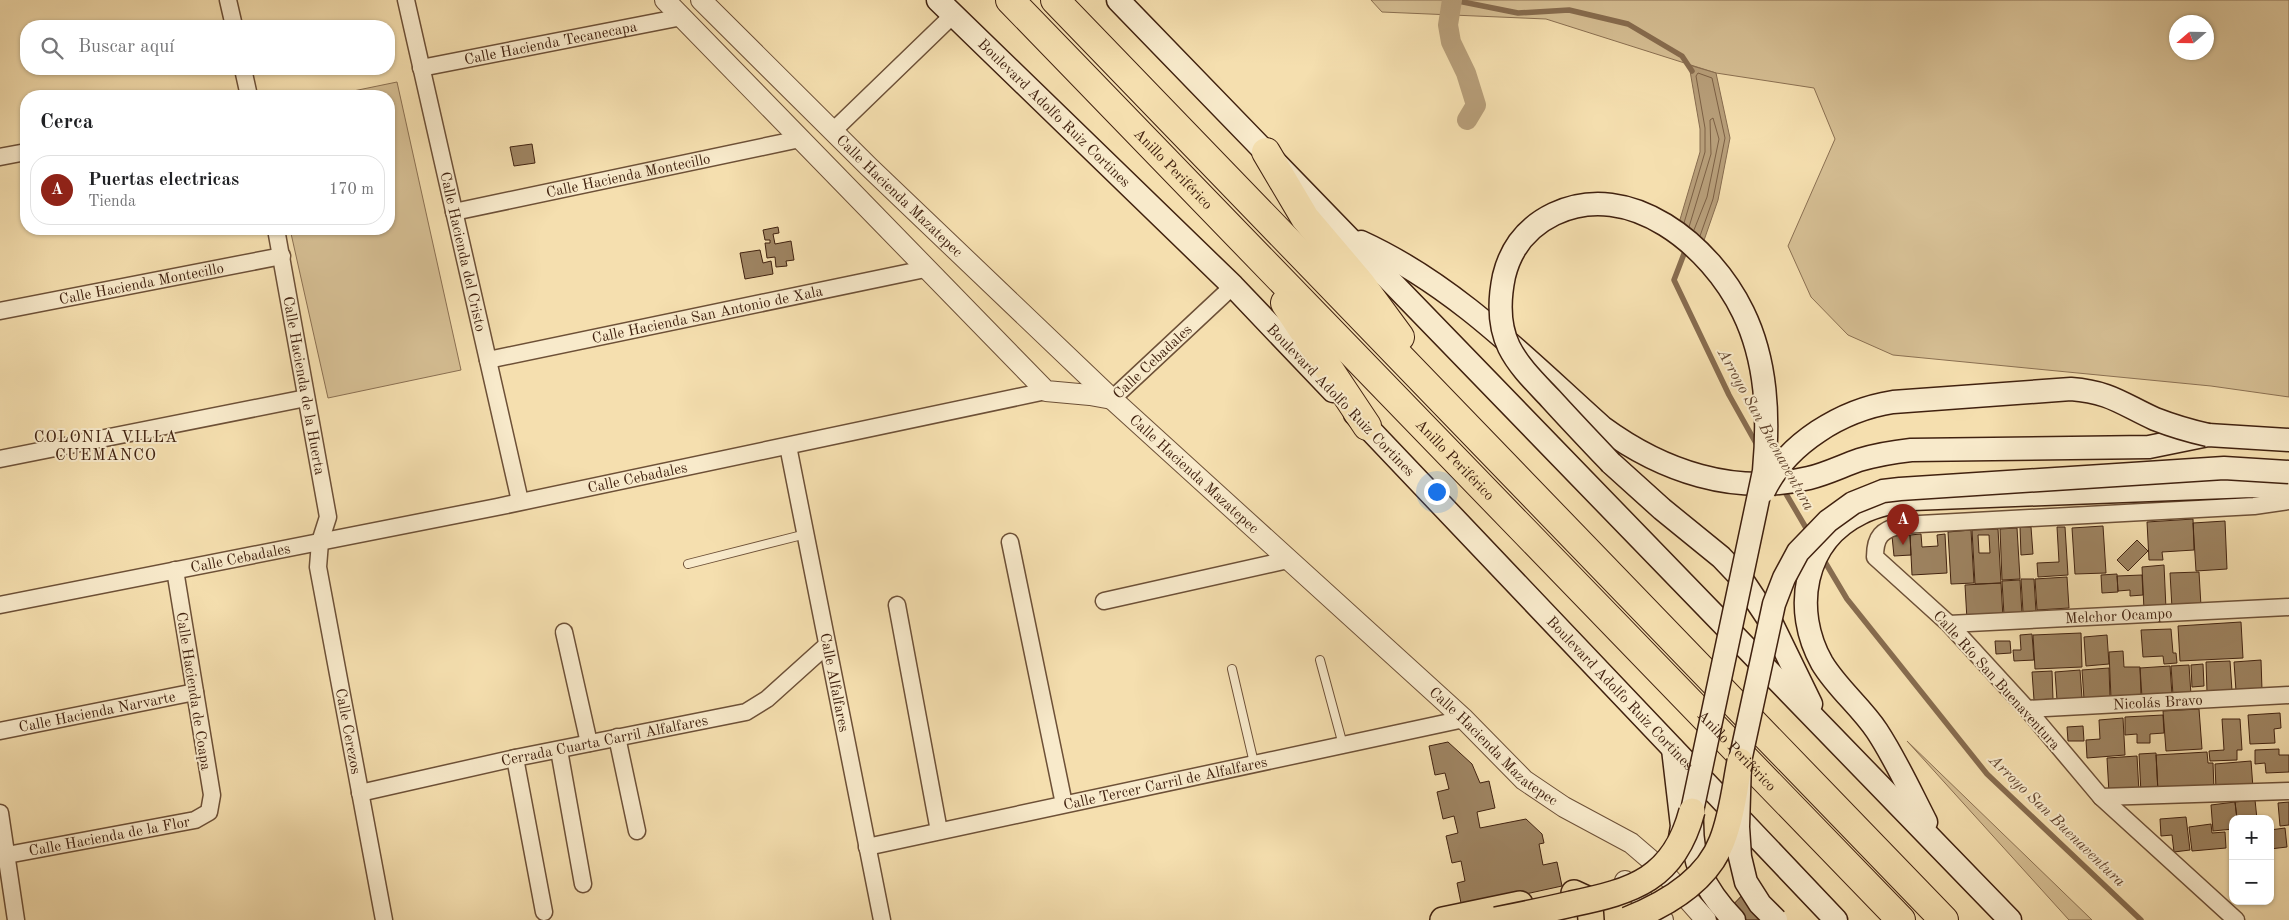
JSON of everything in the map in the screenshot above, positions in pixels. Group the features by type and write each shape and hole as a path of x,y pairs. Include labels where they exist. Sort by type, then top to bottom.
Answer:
{"highway":[{"name":"Anillo Periférico","path":"1010,0 1248,248 1901,920"},
{"path":"1054,0 1944,920"},
{"path":"1266,152 1305,218 1373,300 1414,356 1441,399"},
{"path":"1248,248 1367,426"}],"main road":[{"path":"1118,0 1350,237 2010,920"},
{"name":"Boulevard Adolfo Ruiz Cortines","path":"946,8 1232,286 1836,920"},
{"path":"1496,920 1609,897 1640,884 1663,866 1672,855 1688,827 1692,811 1754,512 1764,471 1766,400 1758,354 1752,332 1742,311 1718,272 1685,239 1666,226 1632,208 1606,203 1592,203 1570,208 1549,216 1538,223 1519,241 1508,263 1500,305 1504,333 1515,358 1611,463 1662,509 1721,557 1741,578 1773,626 1818,721"},
{"path":"1350,237 1403,263 1453,296 1477,314 1602,427 1639,452 1668,466 1714,479 1758,483 1807,478 1876,455 1902,451 2149,447 2208,435"},
{"path":"1754,512 1770,479 1805,440 1843,418 1864,408 1878,405 2071,389 2088,390 2122,401 2170,425 2208,435 2289,440"},
{"path":"1627,920 1674,896 1705,870 1722,842 1774,604 1784,578 1798,552 1828,521 1853,503 1883,491 1926,487 2224,468 2289,472"},
{"path":"1937,844 1878,732 1823,665 1811,636 1807,620 1807,582 1811,565 1824,542 1840,526 1861,512 1876,506 1912,499 2252,486 2289,488"},
{"path":"1443,920 1625,881 1659,867 1672,851 1681,834 1673,749"},
{"path":"1740,761 1738,827 1743,869 1760,904 1776,920"},
{"path":"1692,811 1692,840 1698,868 1718,904 1734,920"},
{"path":"1574,893 1587,899 1590,906 1591,920"}],"street":[{"path":"228,0 233,20"},
{"name":"Calle Hacienda del Cristo","path":"406,0 520,501"},
{"name":"Calle Hacienda Mazatepec","path":"665,0 925,269 1046,391"},
{"name":"Calle Hacienda Mazatepec","path":"701,0 869,167 1112,399 1464,719 1524,780 1564,806 1631,844 1659,867 1705,920"},
{"path":"832,131 946,8"},
{"name":"Calle Hacienda Tecanecapa","path":"421,68 682,17"},
{"path":"244,75 248,90"},
{"name":"Calle Hacienda Montecillo","path":"454,212 800,139"},
{"path":"0,157 20,153"},
{"path":"848,189 869,167"},
{"name":"Calle Hacienda de la Huerta","path":"277,235 328,517 320,542"},
{"name":"Calle Hacienda Montecillo","path":"0,310 282,256"},
{"name":"Calle Hacienda San Antonio de Xala","path":"488,360 925,269"},
{"name":"Calle Cebadales","path":"0,605 320,542 1046,391 1112,399 1232,286"},
{"path":"0,459 306,398"},
{"name":"Calle Alfalfares","path":"788,446 882,920"},
{"name":"Calle Río San Buenaventura","path":"2236,920 2101,798 2027,709 1949,624 1875,556 1875,546 1879,535 1888,529 1901,525 2254,506 2289,501"},
{"name":"Calle Cerezos","path":"320,542 318,567 384,920"},
{"path":"1010,542 1064,804"},
{"path":"1104,601 1288,560"},
{"name":"Calle Hacienda de Coapa","path":"175,570 212,795 208,812"},
{"path":"897,605 939,831"},
{"name":"Melchor Ocampo","path":"1949,624 2289,607"},
{"path":"564,632 589,743"},
{"name":"Cerrada Cuarta Carril Alfalfares","path":"360,793 514,758 746,712 767,699 827,645"},
{"name":"Calle Hacienda Narvarte","path":"0,731 195,692"},
{"name":"Nicolás Bravo","path":"2027,709 2289,695"},
{"name":"Calle Tercer Carril de Alfalfares","path":"867,847 1464,719"},
{"path":"617,737 637,832"},
{"path":"559,750 583,884"},
{"path":"514,758 544,912"},
{"path":"2101,798 2289,791"},
{"name":"Calle Hacienda de la Flor","path":"7,855 196,820 208,812"},
{"path":"0,813 16,920"},
{"path":"1659,867 1666,896 1663,920"},
{"path":"1625,881 1663,920"}],"lane":[{"path":"688,564 806,534"},
{"path":"1320,660 1343,745"},
{"path":"1232,670 1254,764"}],"shaded area":[{"path":"1371,0 2289,0 2289,397 2211,386 1893,355 1848,335 1811,297 1788,246 1835,139 1814,88 1716,73 1546,19 1382,12"},
{"path":"397,82 461,370 328,398 291,235 395,235 395,90 358,90"},
{"path":"1907,741 2092,920 2069,920"}],"water":[{"path":"1689,65 1716,73 1730,138 1718,200 1701,249 1676,233 1700,152 1700,129"}],"building":[{"path":"532,144 535,163 514,166 510,147"},
{"path":"778,227 779,233 773,234 775,244 791,241 794,260 786,261 787,266 776,267 775,257 767,258 765,243 770,243 770,240 765,240 763,230"},
{"path":"760,250 763,263 771,261 773,274 745,279 740,253"},
{"path":"2193,519 2194,550 2162,552 2163,560 2149,560 2147,522"},
{"path":"2225,521 2227,569 2196,571 2193,523"},
{"path":"2103,526 2106,573 2075,574 2072,528"},
{"path":"2020,527 2031,527 2033,554 2021,555"},
{"path":"2057,527 2065,527 2068,575 2038,577 2037,563 2059,562"},
{"path":"2017,528 2020,579 2002,580 2000,529"},
{"path":"1998,529 2001,583 1975,584 1972,530","holes":["1978,535 1989,535 1990,553 1979,553"]},
{"path":"1971,530 1974,583 1951,584 1948,532"},
{"path":"1921,534 1922,547 1938,546 1937,535 1945,534 1947,573 1912,575 1910,535"},
{"path":"1910,535 1911,555 1894,556 1892,536"},
{"path":"2137,540 2148,551 2128,571 2117,560"},
{"path":"2164,565 2166,609 2144,610 2142,567"},
{"path":"2199,572 2201,606 2172,608 2170,573"},
{"path":"2117,574 2118,592 2102,593 2101,575"},
{"path":"2142,575 2143,595 2130,596 2130,590 2118,591 2117,576"},
{"path":"2067,577 2069,608 2037,610 2035,579"},
{"path":"2021,579 2034,579 2036,612 2023,612"},
{"path":"2020,580 2022,614 2004,615 2002,581"},
{"path":"2001,583 2003,618 1967,620 1965,585"},
{"path":"2241,622 2243,658 2180,661 2178,626"},
{"path":"2171,629 2173,653 2176,653 2177,663 2164,664 2163,656 2143,657 2141,630"},
{"path":"2081,633 2082,667 2035,669 2033,635"},
{"path":"2032,634 2034,660 2014,661 2013,650 2021,650 2020,635"},
{"path":"2107,635 2109,664 2086,666 2084,637"},
{"path":"1995,641 2010,641 2011,653 1996,654"},
{"path":"2123,651 2124,667 2140,667 2141,696 2111,698 2109,652"},
{"path":"2261,660 2262,690 2236,691 2234,662"},
{"path":"2230,661 2232,691 2207,692 2206,662"},
{"path":"2203,664 2204,686 2192,687 2191,665"},
{"path":"2189,665 2191,695 2173,695 2171,666"},
{"path":"2170,666 2172,695 2142,697 2140,668"},
{"path":"2109,668 2110,698 2084,699 2082,670"},
{"path":"2080,670 2082,698 2057,700 2055,672"},
{"path":"2052,671 2053,699 2034,700 2032,672"},
{"path":"2199,709 2202,749 2166,751 2163,711"},
{"path":"2280,713 2281,728 2274,729 2275,743 2250,744 2248,715"},
{"path":"2163,715 2164,733 2150,734 2150,743 2137,743 2137,734 2125,735 2125,717"},
{"path":"2123,718 2125,755 2087,758 2086,740 2100,739 2099,720"},
{"path":"2222,719 2240,719 2242,750 2237,750 2237,760 2210,761 2209,751 2224,750"},
{"path":"2083,726 2084,741 2068,741 2067,727"},
{"path":"1448,742 1472,764 1480,783 1489,781 1495,808 1477,812 1480,828 1526,819 1542,834 1544,843 1539,844 1543,865 1557,862 1562,886 1462,908 1457,883 1465,881 1461,861 1452,863 1446,836 1458,833 1454,816 1443,819 1437,792 1449,789 1445,773 1435,775 1429,746"},
{"path":"2279,749 2279,755 2289,755 2289,772 2266,773 2265,763 2255,764 2255,750"},
{"path":"2207,752 2208,763 2213,763 2214,790 2158,792 2156,755"},
{"path":"2156,753 2158,792 2141,793 2139,754"},
{"path":"2137,756 2139,792 2109,793 2107,758"},
{"path":"2251,761 2253,788 2216,789 2215,764"},
{"path":"2255,800 2257,815 2237,815 2235,802"},
{"path":"2235,802 2237,815 2229,815 2229,829 2213,831 2211,805"},
{"path":"2289,802 2289,825 2280,826 2278,803"},
{"path":"2186,817 2190,850 2174,852 2172,835 2161,836 2160,819"},
{"path":"2211,824 2212,833 2225,832 2226,848 2192,851 2189,827"},
{"path":"2285,828 2287,847 2274,849 2274,829"},
{"path":"1749,888 1782,920 1734,920 1726,912"}],"waterway":[{"path":"1452,0 1448,25 1451,42 1466,73 1476,105 1467,120"},
{"name":"Arroyo San Buenaventura","path":"1453,0 1518,13 1569,10 1628,24 1682,56 1692,71"},
{"name":"Arroyo San Buenaventura","path":"1687,246 1674,280 1729,395 1757,445"},
{"name":"Arroyo San Buenaventura","path":"1782,487 1809,533"},
{"name":"Arroyo San Buenaventura","path":"1822,557 1847,599 1987,774 2141,920"}],"place":[{"name":"Puertas electricas","path":"1903,545"}],"district":[{"name":"COLONIA VILLA CUEMANCO","path":"106,445"}]}
